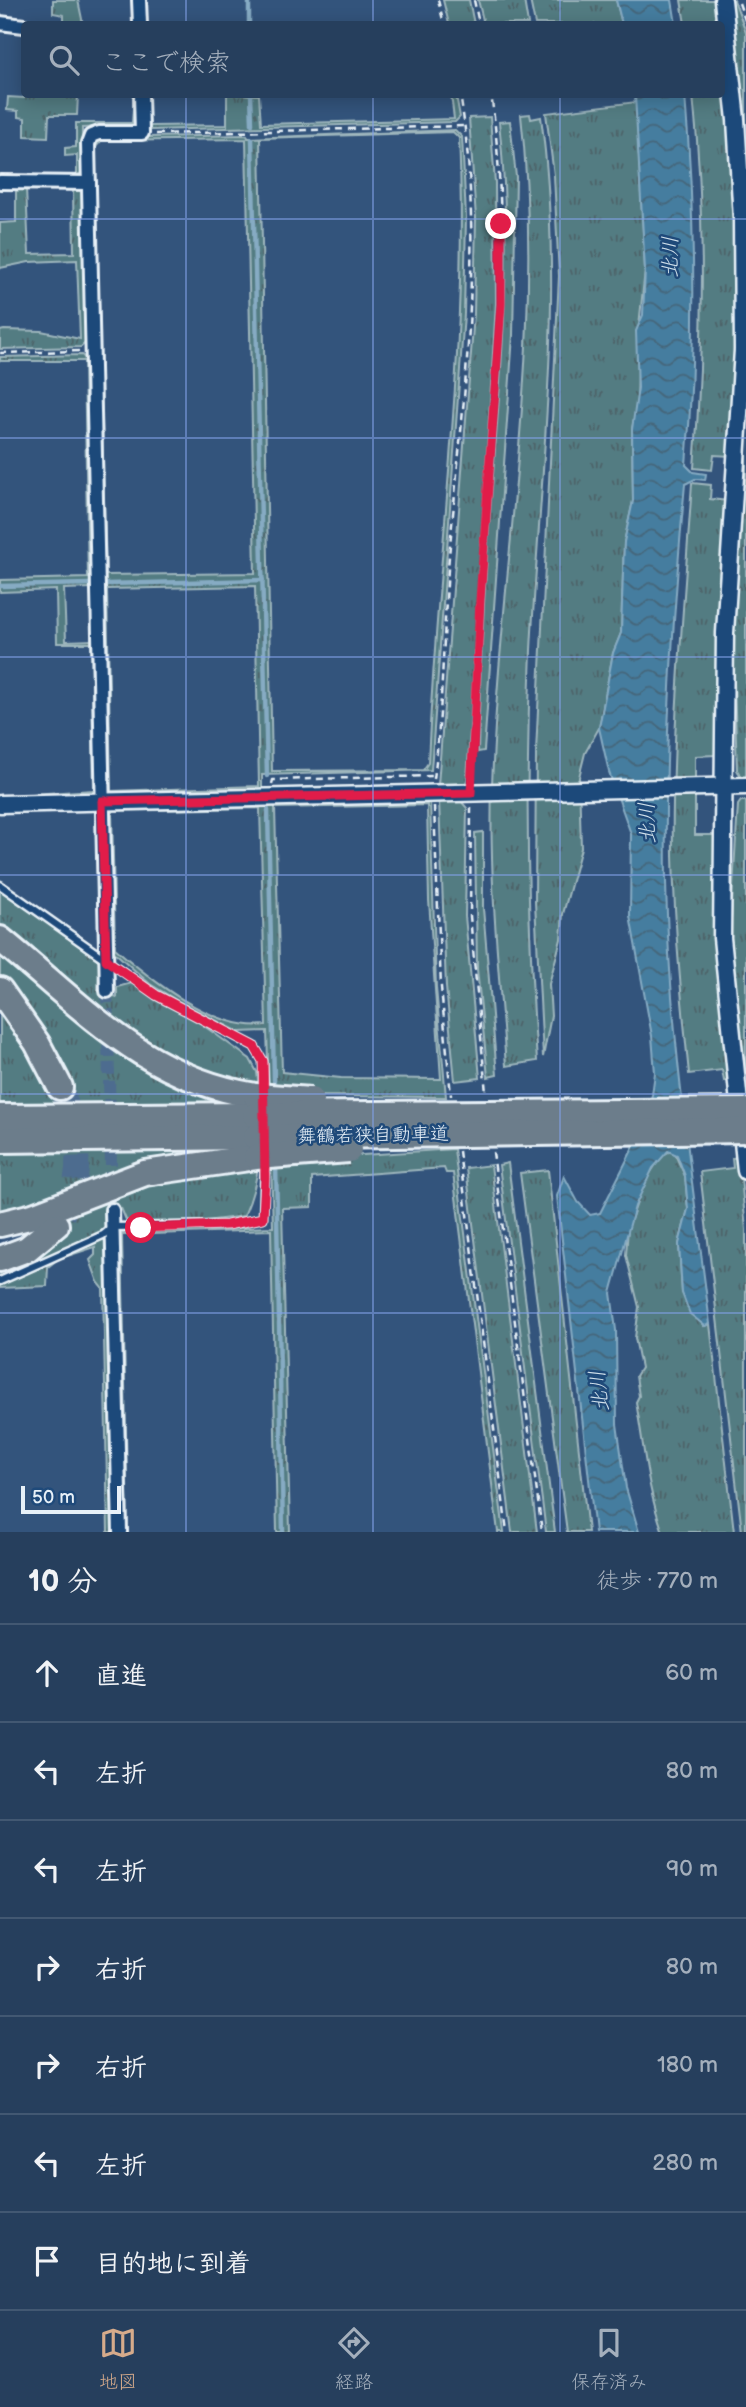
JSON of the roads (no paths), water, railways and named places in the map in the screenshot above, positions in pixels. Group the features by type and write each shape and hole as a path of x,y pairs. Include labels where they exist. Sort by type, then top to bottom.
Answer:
{"highway":[{"path":"0,939 115,1036 147,1058 192,1080 256,1126"},
{"path":"0,990 37,1043 60,1087"},
{"path":"0,1140 256,1126 364,1102 576,1101 644,1112 746,1111"},
{"path":"0,1117 256,1126 576,1132 746,1130"},
{"path":"0,1224 33,1216 256,1126"},
{"path":"0,1259 27,1249 56,1225"}],"street":[{"path":"139,0 140,21"},
{"path":"723,0 736,120 743,337 717,787 722,938 746,1171"},
{"path":"0,23 21,26"},
{"path":"107,991 88,145 91,136 99,133 142,133 141,98"},
{"path":"0,182 89,183"},
{"path":"0,804 746,786"},
{"path":"112,1210 120,1532"}],"lane":[{"path":"0,885 156,995 254,1046 263,1061 264,1074 263,1218 227,1225 113,1227 103,1235 0,1281"}],"water":[{"path":"616,0 672,0 676,21 621,21"},
{"name":"北川","path":"635,98 685,98 693,234 692,372 686,465 693,472 706,474 705,480 695,479 685,484 670,682 666,881 676,1047 710,1324 705,1326 690,1314 682,1293 679,1244 688,1209 685,1176 677,1155 668,1151 653,1168 635,1206 611,1293 616,1330 617,1424 626,1488 639,1532 595,1532 557,1196 564,1176 578,1202 590,1215 600,1213 634,1146 652,1095 655,1073 652,1036 630,916 631,834 609,772 599,728 613,653 621,633 624,542 633,501 632,429 638,388 636,331 643,315 645,270"}],"waterway":[{"path":"249,0 249,21"},
{"path":"251,98 252,124"},
{"path":"252,139 267,776"},
{"path":"107,584 263,580"},
{"path":"0,586 90,584"},
{"path":"268,810 274,1081"},
{"path":"276,1162 283,1532"}],"tunnel":[{"path":"107,991 112,1210"},
{"path":"60,1087 71,1119 77,1152 75,1184 62,1216"}]}
